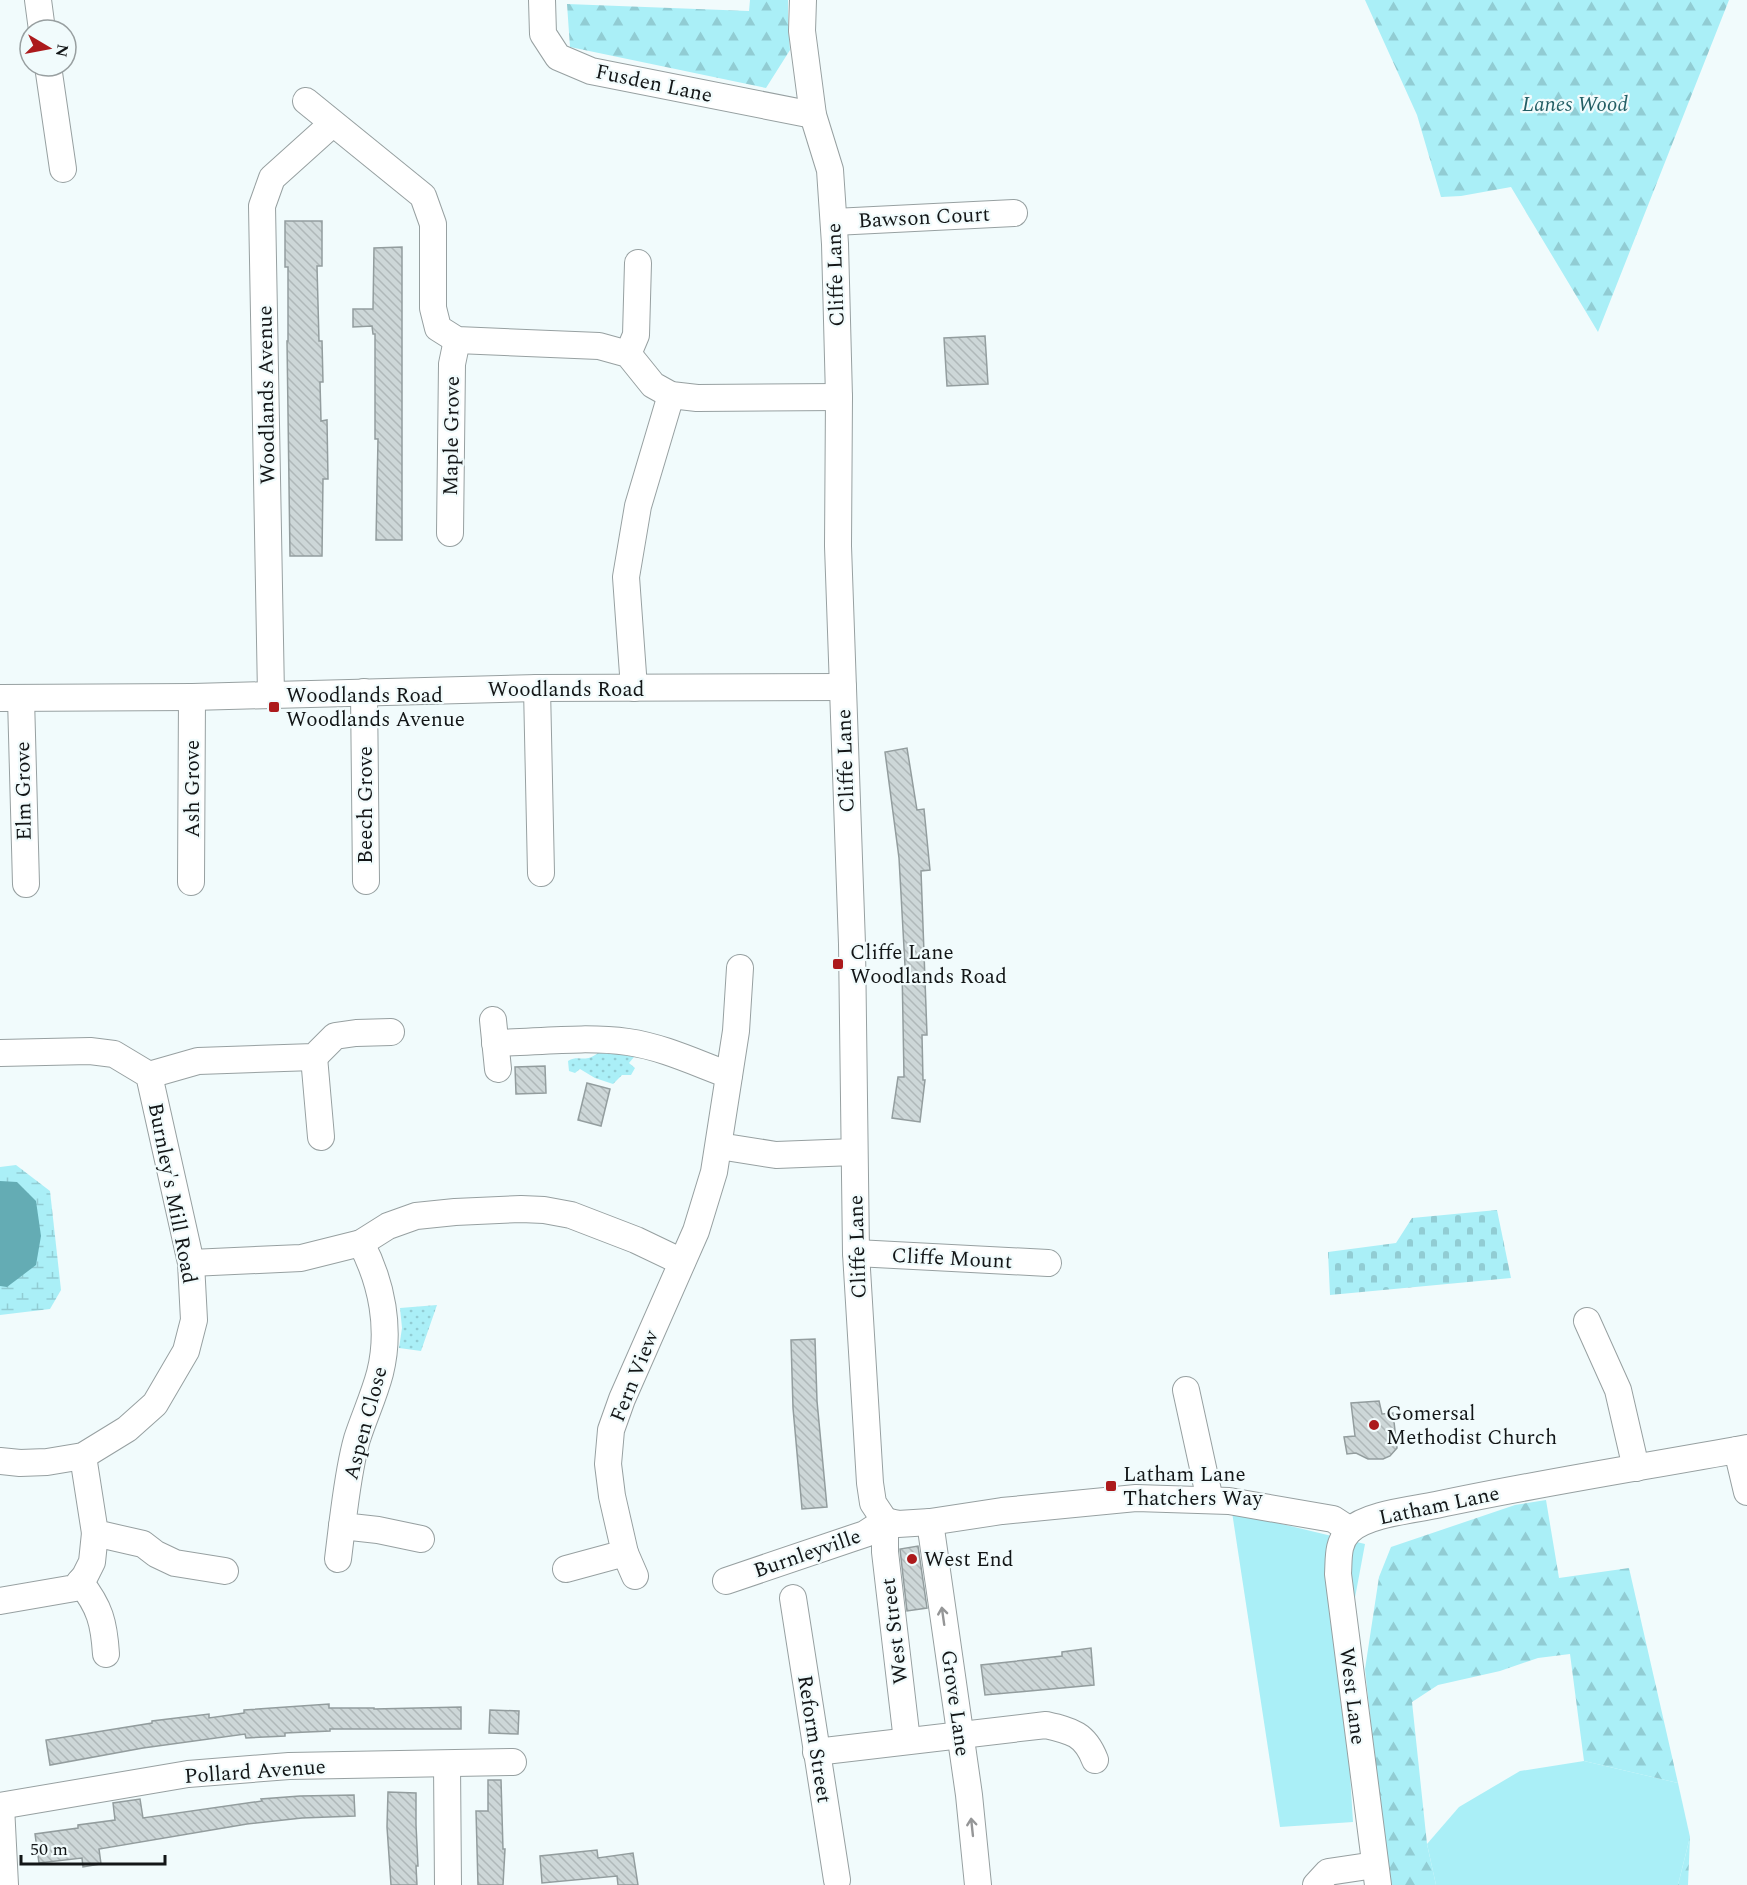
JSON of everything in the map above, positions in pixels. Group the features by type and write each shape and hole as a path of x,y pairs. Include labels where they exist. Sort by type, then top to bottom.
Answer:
{"street":[{"path":"38,0 40,18"},
{"name":"Fusden Lane","path":"542,0 543,34 558,57 569,62 591,71 813,115"},
{"name":"Cliffe Lane","path":"803,0 802,31 813,115 830,170 834,222 839,397 838,546 852,944 856,1253 870,1483 873,1503 885,1521"},
{"path":"50,78 63,169"},
{"path":"306,101 423,196 433,224 433,308 438,328 457,340 599,346 628,354 653,386 671,395 697,398 839,397"},
{"name":"Woodlands Avenue","path":"271,695 262,206 272,178 333,124"},
{"name":"Bawson Court","path":"834,222 1014,213"},
{"path":"628,354 636,335 638,263"},
{"name":"Maple Grove","path":"450,533 452,364 457,340"},
{"path":"634,688 626,577 638,506 671,395"},
{"name":"Woodlands Road","path":"10,698 192,697 537,688 843,687"},
{"path":"537,688 541,873"},
{"name":"Beech Grove","path":"364,692 366,881"},
{"name":"Ash Grove","path":"191,882 192,697"},
{"name":"Elm Grove","path":"10,698 26,884"},
{"name":"Fern View","path":"566,1569 630,1564 610,1485 608,1464 611,1430 622,1399 696,1231 714,1172 736,1031 740,968"},
{"path":"149,1075 198,1061 314,1057 335,1036 392,1032"},
{"path":"498,1069 494,1032 628,1042 674,1054 729,1075"},
{"name":"Burnley's Mill Road","path":"0,1053 90,1051 114,1054 149,1075 191,1263 194,1320 186,1351 176,1370 155,1404 127,1430 83,1456 47,1462 0,1461"},
{"path":"314,1057 321,1137"},
{"path":"719,1146 776,1155 854,1152"},
{"path":"191,1263 301,1258 362,1243 388,1226 416,1216 455,1212 544,1210 571,1215 682,1262"},
{"name":"Aspen Close","path":"338,1559 348,1482 357,1439 380,1373 385,1337 379,1288 362,1243"},
{"name":"Cliffe Mount","path":"856,1253 1048,1263"},
{"path":"1587,1321 1618,1390 1636,1468"},
{"path":"1185,1390 1210,1500"},
{"path":"1742,1449 1747,1492"},
{"name":"Latham Lane","path":"885,1521 898,1524 930,1522 1002,1511 1136,1498 1229,1501 1333,1519 1350,1530 1372,1519 1510,1489 1742,1449"},
{"path":"0,1601 75,1588 86,1576 93,1562 95,1533 83,1456"},
{"name":"Burnleyville","path":"726,1581 858,1536 885,1521"},
{"name":"West Street","path":"885,1521 885,1552 907,1741"},
{"name":"Grove Lane","path":"930,1522 978,1885"},
{"path":"342,1526 378,1530 422,1539"},
{"name":"West Lane","path":"1316,1885 1328,1872 1377,1875 1338,1574 1339,1549 1343,1538 1350,1530"},
{"path":"95,1533 143,1544 156,1554 175,1563 225,1571"},
{"path":"80,1582 98,1608 104,1626 106,1654"},
{"name":"Reform Street","path":"793,1598 837,1880"},
{"path":"816,1752 1046,1725 1070,1730 1089,1745 1095,1760"},
{"name":"Pollard Avenue","path":"0,1806 188,1774 289,1766 513,1762"},
{"path":"447,1764 448,1885"},
{"path":"0,1806 5,1885"}],"green space":[{"path":"750,0 788,0 790,50 766,88 570,47 567,4 749,11"},
{"name":"Lanes Wood","path":"1365,0 1729,0 1598,332 1511,187 1461,196 1441,197 1417,115"},
{"path":"598,1053 634,1057 629,1063 635,1068 631,1075 622,1075 613,1084 595,1078 580,1069 575,1073 569,1071 568,1061 576,1058 586,1059"},
{"path":"16,1165 50,1191 61,1290 50,1309 0,1315 0,1167"},
{"path":"1497,1210 1511,1278 1330,1295 1328,1252 1396,1243 1412,1218"},
{"path":"437,1305 421,1351 399,1348 402,1328 400,1308"},
{"path":"1546,1500 1559,1578 1629,1568 1678,1783 1584,1761 1570,1654 1538,1658 1500,1671 1438,1685 1412,1702 1427,1844 1436,1885 1388,1885 1365,1669 1379,1577 1391,1547 1515,1505"},
{"path":"1232,1512 1365,1544 1343,1662 1353,1822 1280,1827"},
{"path":"1584,1761 1678,1783 1690,1837 1678,1885 1436,1885 1427,1844 1459,1807 1520,1771"},
{"path":"1690,1837 1688,1885 1678,1885"}],"shaded area":[{"path":"0,1181 17,1182 36,1201 41,1236 36,1265 7,1287 0,1286"}],"building":[{"path":"285,221 322,221 322,266 317,266 319,341 322,341 321,421 327,420 328,479 323,479 322,556 290,556 288,267 285,267"},
{"path":"402,247 402,540 376,540 378,439 375,439 375,334 373,334 372,326 353,327 353,309 373,309 374,248"},
{"path":"985,336 988,384 947,386 944,338"},
{"path":"907,748 917,810 924,809 930,870 921,871 927,1035 922,1035 923,1080 925,1080 920,1122 892,1118 898,1077 904,1077 902,966 905,966 899,858 885,752"},
{"path":"545,1066 546,1093 516,1094 515,1067"},
{"path":"587,1083 610,1089 601,1126 578,1120"},
{"path":"815,1339 817,1401 827,1507 802,1509 793,1408 791,1340"},
{"name":"Gomersal Methodist Church","path":"1379,1401 1382,1414 1393,1413 1397,1448 1390,1456 1383,1459 1368,1459 1356,1453 1347,1454 1344,1437 1355,1436 1351,1403"},
{"path":"918,1546 927,1608 907,1611 900,1549"},
{"path":"1091,1648 1094,1685 985,1695 981,1665 1062,1656 1062,1652"},
{"path":"329,1704 329,1708 461,1707 461,1729 330,1729 330,1731 285,1733 285,1736 246,1738 245,1734 143,1748 50,1765 46,1740 152,1723 152,1721 209,1714 209,1718 244,1713 244,1710"},
{"path":"490,1710 519,1711 518,1734 489,1733"},
{"path":"488,1780 501,1780 503,1849 505,1849 503,1885 478,1885 476,1811 488,1811"},
{"path":"388,1792 416,1793 417,1885 391,1885 387,1827"},
{"path":"354,1795 355,1816 302,1818 247,1824 99,1849 101,1864 83,1867 82,1858 39,1863 35,1834 115,1820 113,1803 140,1799 143,1818 262,1801 261,1799"},
{"path":"597,1850 598,1858 633,1853 638,1885 618,1885 617,1876 542,1883 540,1856"}],"place":[{"name":"Woodlands Road Woodlands Avenue","path":"274,707"},
{"name":"Cliffe Lane Woodlands Road","path":"838,964"},
{"name":"Gomersal Methodist Church","path":"1374,1425"},
{"name":"Latham Lane Thatchers Way","path":"1111,1486"},
{"name":"West End","path":"912,1559"}]}
